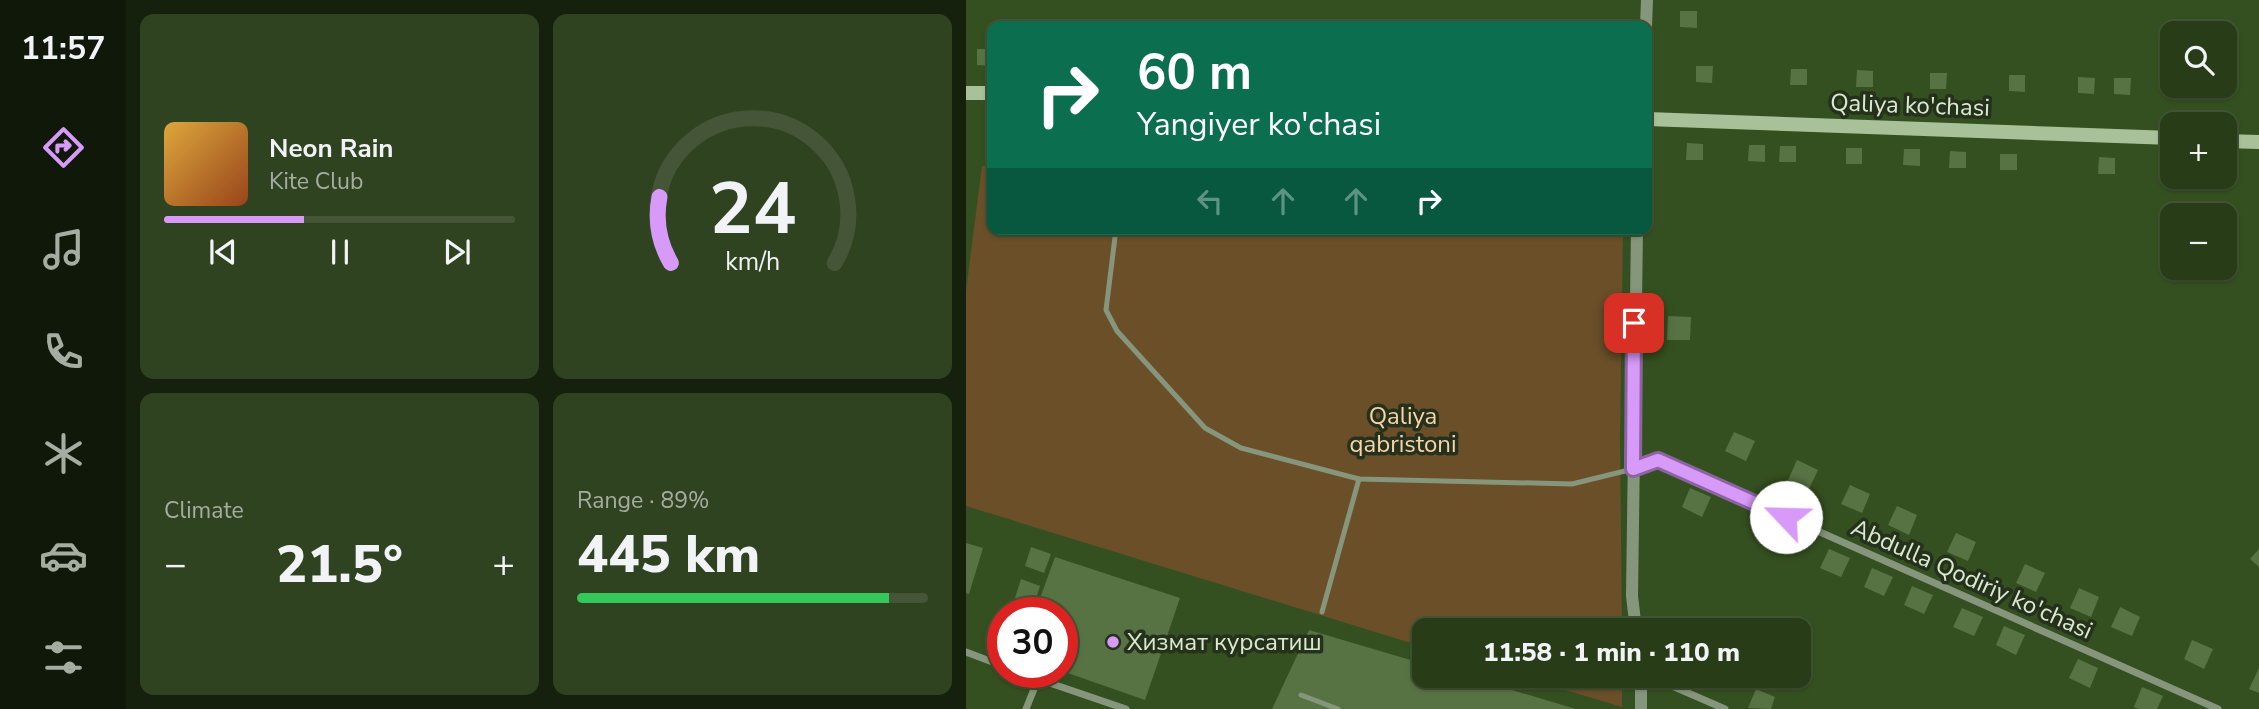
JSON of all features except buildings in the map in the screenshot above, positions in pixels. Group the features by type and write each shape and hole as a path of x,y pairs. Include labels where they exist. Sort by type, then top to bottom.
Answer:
{"main road":[{"path":"966,93 987,93"},
{"name":"Qaliya ko'chasi","path":"1652,119 2160,138"},
{"path":"2237,141 2259,142"}],"street":[{"path":"1646,21 1647,0"},
{"path":"1635,618 1632,596 1637,235"},
{"name":"Abdulla Qodiriy ko'chasi","path":"1633,469 1658,460 2218,709"},
{"path":"966,652 987,660"},
{"path":"1026,709 1034,688"},
{"path":"1064,688 1126,709"},
{"path":"1641,688 1641,709"},
{"path":"1677,688 1725,709"}],"lane":[{"path":"1115,235 1107,310 1117,331 1205,428 1241,448 1359,479 1572,484 1633,469"},
{"path":"1322,611 1359,479"},
{"path":"1301,695 1338,709"}],"green space":[{"name":"Qaliya qabristoni","path":"982,166 987,166 987,235 1623,235 1620,438 1622,618 1412,618 1412,643 966,506 966,291"},
{"path":"1559,688 1622,688 1622,707"}],"place":[{"name":"Хизмат курсатиш","path":"1113,642"}],"route":[{"path":"1634,323 1633,469 1658,460 1786,517"}]}
